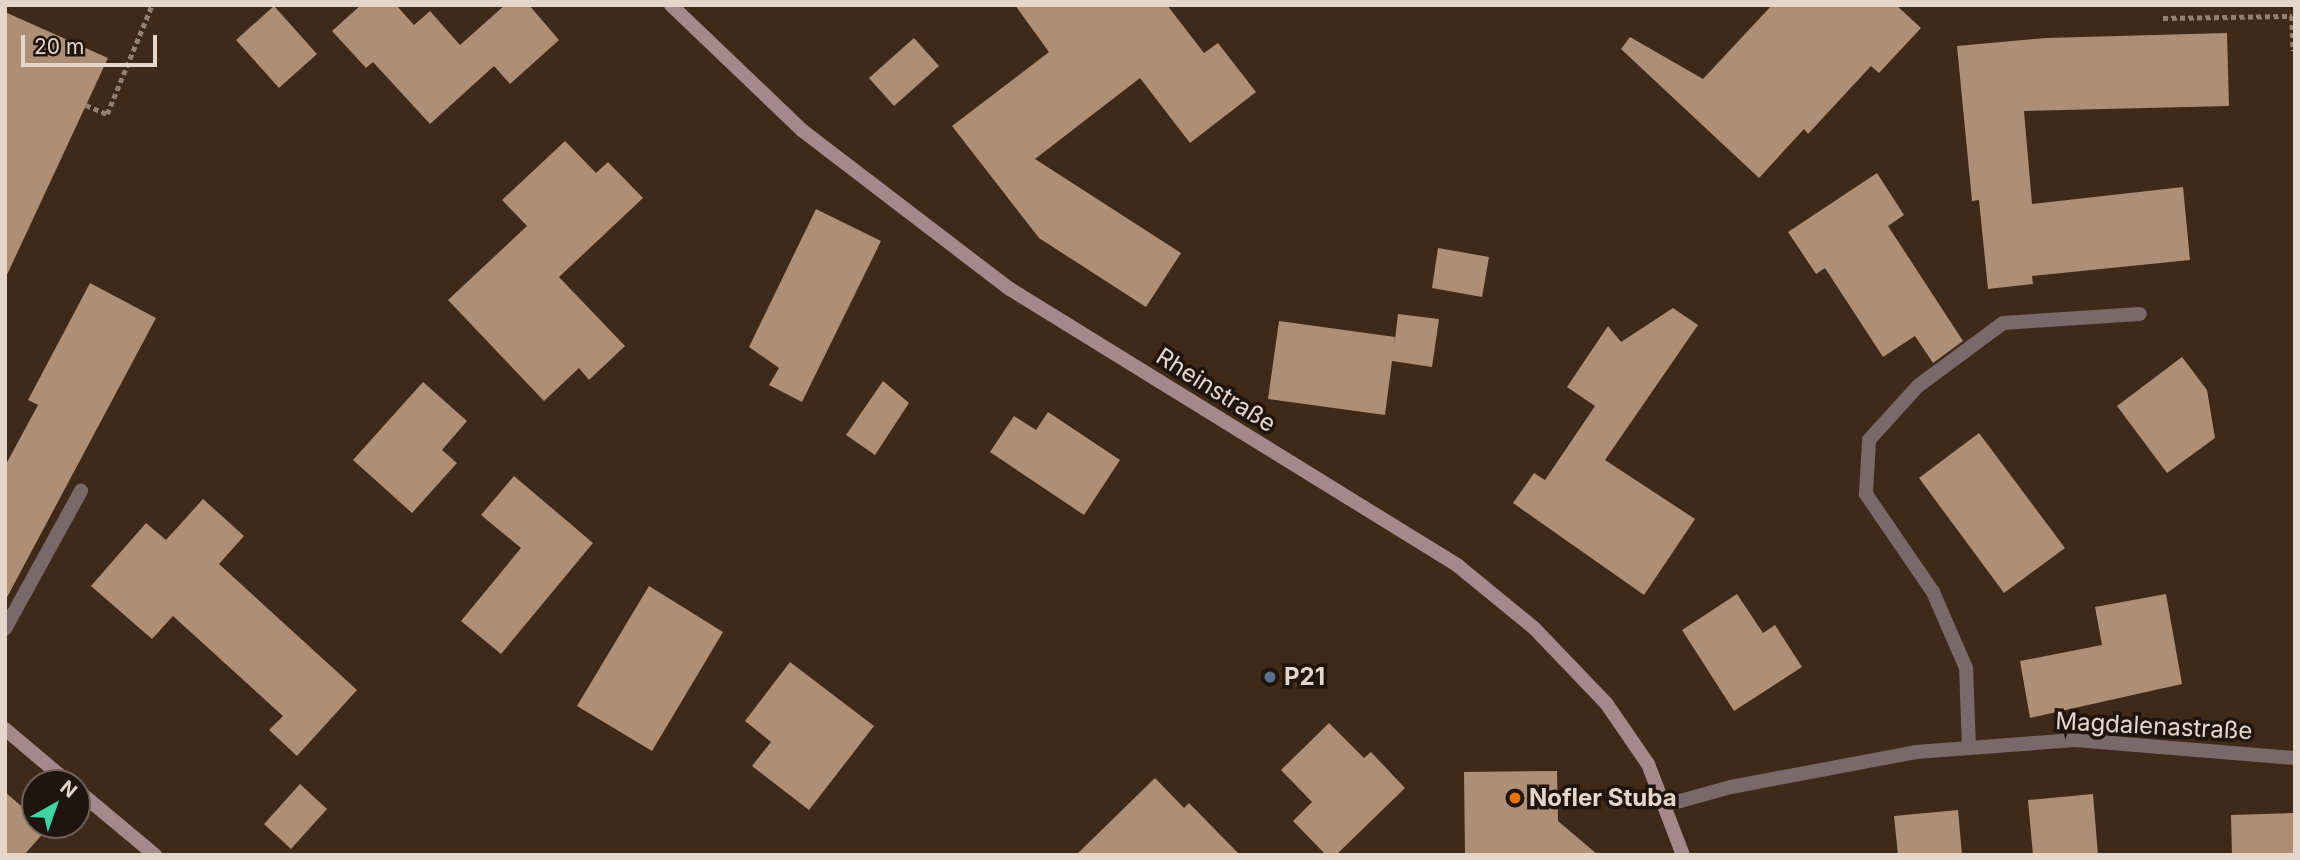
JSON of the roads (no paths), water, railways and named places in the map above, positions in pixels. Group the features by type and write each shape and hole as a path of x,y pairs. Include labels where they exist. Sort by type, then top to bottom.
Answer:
{"main road":[{"name":"Rheinstraße","path":"671,5 803,131 1010,289 1476,580 1534,628 1606,703 1647,764 1666,805 1682,855"},
{"path":"5,729 52,769"},
{"path":"91,802 155,855"}],"street":[{"path":"1969,748 1966,668 1933,592 1866,494 1869,440 1917,386 2003,323 2140,314"},
{"path":"5,629 81,491"},
{"name":"Magdalenastraße","path":"1666,805 1731,787 1916,752 2075,740 2295,758"}],"place":[{"name":"P21","path":"1270,677"},
{"name":"Nofler Stuba","path":"1515,798"}]}
